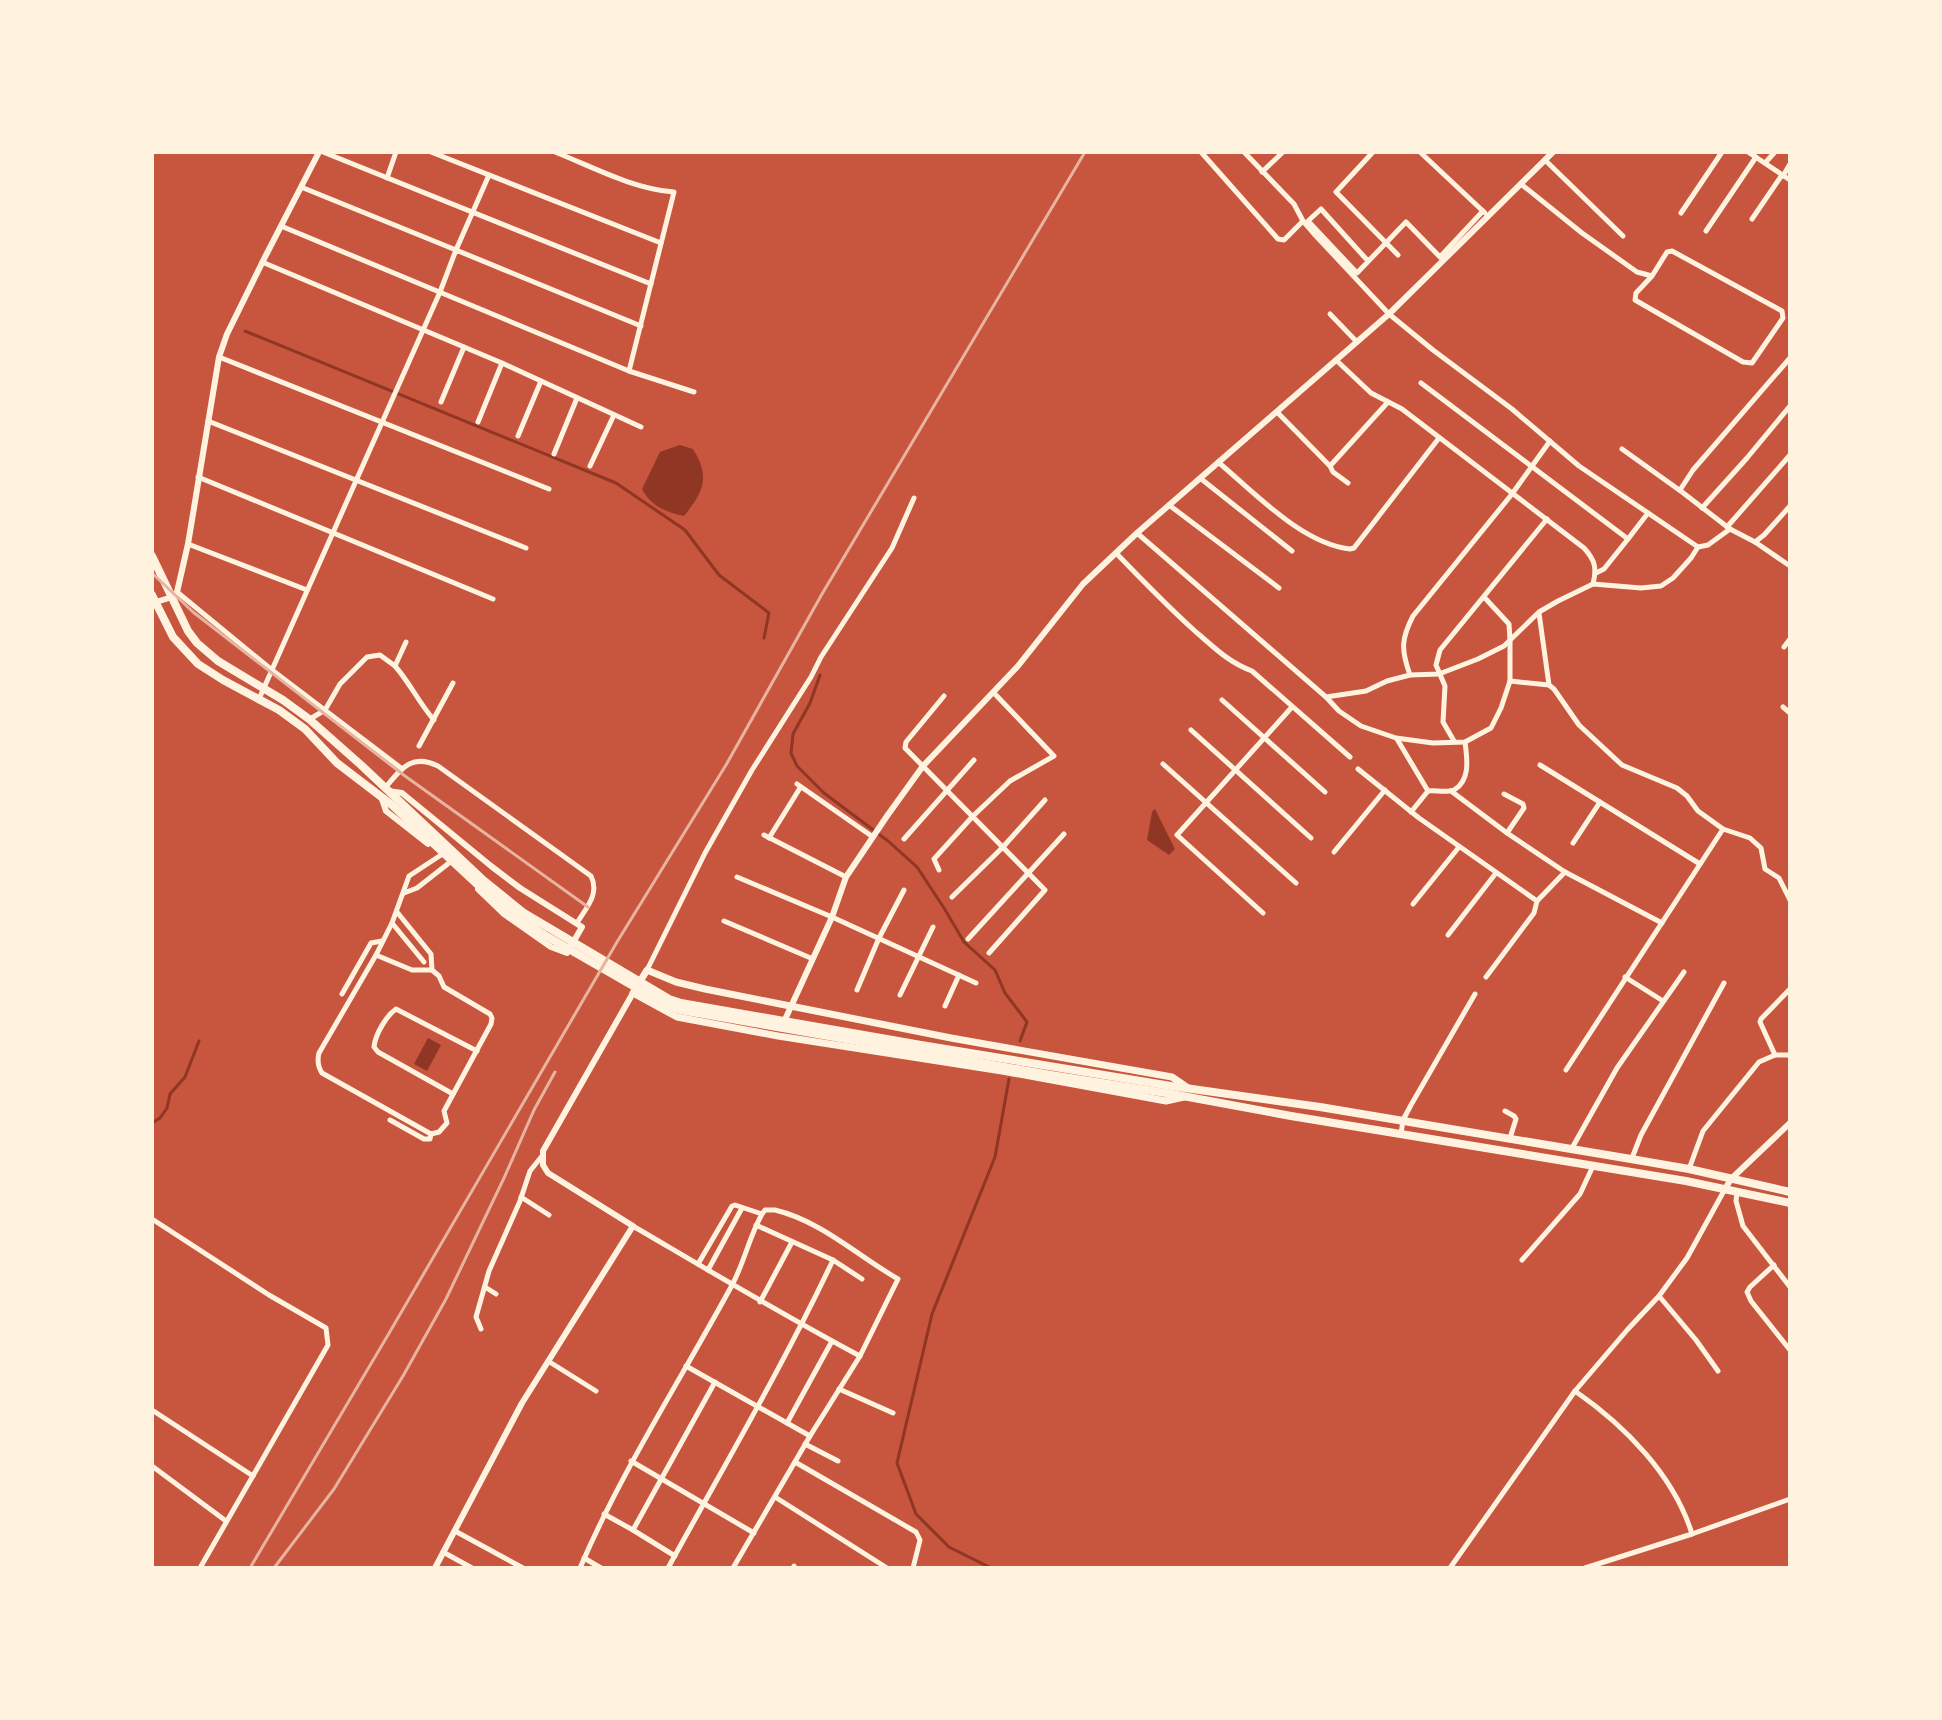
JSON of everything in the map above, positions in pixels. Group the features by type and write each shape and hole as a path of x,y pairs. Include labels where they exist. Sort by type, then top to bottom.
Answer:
{"main road":[{"path":"152,556 175,595 181,618 197,643 228,668 309,719 478,885 522,920 668,1006 837,1039 1171,1090 1403,1120 1689,1169 1790,1192"},
{"path":"154,599 173,637 187,654 211,673 305,729 337,763 384,791"},
{"path":"1187,1092 1166,1101 1002,1071 778,1036 677,1017 633,993 647,970 676,982 980,1044 1172,1077 1187,1092 1401,1134 1594,1165 1790,1203"}],"street":[{"path":"175,595 188,544 219,357 262,262 321,152 651,284"},
{"path":"387,178 396,152"},
{"path":"431,152 661,243"},
{"path":"555,152 655,191 674,192 629,371"},
{"path":"1201,152 1278,239 1284,240 1303,221"},
{"path":"1244,152 1294,204 1303,221 1389,314 1512,409 1579,466 1698,547 1708,545 1728,528 1790,455"},
{"path":"1262,172 1283,152"},
{"path":"1373,152 1336,192 1398,255"},
{"path":"1420,152 1486,214"},
{"path":"1368,261 1321,209 1308,221 1357,273 1406,222 1440,257 1553,152"},
{"path":"1681,213 1722,152"},
{"path":"1748,152 1790,180"},
{"path":"1765,163 1775,152"},
{"path":"1706,231 1756,157"},
{"path":"1545,160 1623,236"},
{"path":"1752,219 1790,164"},
{"path":"259,699 489,175"},
{"path":"1521,184 1637,272 1652,276"},
{"path":"301,187 641,326"},
{"path":"281,226 629,371 694,392"},
{"path":"778,1036 832,917 846,877 923,766 1018,666 1083,584 1137,533 1389,314 1468,231"},
{"path":"1672,251 1782,311 1783,318 1752,363 1743,362 1635,300 1636,293 1652,276 1667,252 1672,251"},
{"path":"262,262 502,363 641,427"},
{"path":"1330,314 1357,342"},
{"path":"441,402 464,347"},
{"path":"219,357 549,489"},
{"path":"1680,490 1701,461 1790,358"},
{"path":"1336,360 1371,393 1402,409 1584,548 1596,565 1593,584"},
{"path":"478,422 502,363"},
{"path":"518,436 541,381"},
{"path":"1421,383 1628,539"},
{"path":"554,454 577,398"},
{"path":"1330,466 1388,402"},
{"path":"1702,508 1790,406"},
{"path":"1277,412 1333,472 1348,483"},
{"path":"590,466 614,415"},
{"path":"208,421 526,548"},
{"path":"1218,462 1298,529 1314,538 1350,549 1354,548 1439,438"},
{"path":"1410,675 1402,645 1413,616 1512,494 1550,441"},
{"path":"1622,449 1728,528 1787,564 1790,556"},
{"path":"198,477 493,599"},
{"path":"1200,478 1292,551"},
{"path":"647,970 705,853 821,657 892,548 914,498"},
{"path":"1169,505 1279,588"},
{"path":"1755,542 1790,506"},
{"path":"1595,573 1604,569 1648,513"},
{"path":"1454,741 1443,722 1446,693 1436,665 1440,650 1547,519"},
{"path":"1137,533 1339,711 1361,726 1396,738 1433,743 1465,742 1491,728 1510,681 1510,640 1509,624 1484,597"},
{"path":"188,544 307,590"},
{"path":"1326,697 1366,691 1410,675 1439,674 1478,659 1504,646 1539,612 1593,584 1641,588 1661,586 1673,578 1698,547"},
{"path":"1116,553 1170,609 1235,665 1252,671 1350,757"},
{"path":"154,599 175,595 401,768"},
{"path":"1539,612 1549,685"},
{"path":"1784,647 1790,639"},
{"path":"395,666 406,642"},
{"path":"309,719 325,710 340,684 367,657 380,655 402,674 434,720"},
{"path":"1436,665 1448,671"},
{"path":"1510,681 1549,685 1579,725 1622,765 1677,788 1698,811 1723,829 1750,838 1761,848 1765,869 1790,886"},
{"path":"419,746 453,683"},
{"path":"939,870 934,859 973,816 1010,781 1054,756 993,692"},
{"path":"944,696 906,742 905,748 1045,890 989,953"},
{"path":"1222,700 1325,792"},
{"path":"1263,913 1177,835 1292,707"},
{"path":"1783,707 1790,713"},
{"path":"1191,730 1311,838"},
{"path":"1396,738 1428,791"},
{"path":"1428,791 1451,791 1456,788 1468,767 1465,742"},
{"path":"904,839 974,760"},
{"path":"384,791 402,793 520,888 582,927 567,953 551,947 504,914 441,855 386,811 384,791 401,768 418,761 438,766 591,876 595,892 577,923"},
{"path":"1163,764 1296,883"},
{"path":"1540,765 1700,864"},
{"path":"1358,769 1411,812 1537,901"},
{"path":"846,877 767,836 798,786 873,837"},
{"path":"1334,852 1385,790"},
{"path":"1411,812 1428,791"},
{"path":"1451,791 1565,872 1662,923"},
{"path":"1504,794 1523,804 1524,808 1507,833"},
{"path":"952,897 1045,800"},
{"path":"1573,843 1600,802"},
{"path":"1566,1070 1723,829"},
{"path":"968,939 1064,834"},
{"path":"1413,904 1459,847"},
{"path":"376,955 412,970 432,970 444,987 492,1018 444,1111 447,1119 445,1127 439,1132 431,1134 322,1073 319,1053 376,955 392,923 409,876 441,855"},
{"path":"403,893 417,888 449,863"},
{"path":"1486,977 1534,913 1537,901 1565,872"},
{"path":"1448,935 1496,873"},
{"path":"737,877 976,983"},
{"path":"1779,878 1790,900"},
{"path":"857,990 904,890"},
{"path":"397,911 431,954 432,970"},
{"path":"724,921 813,959"},
{"path":"392,923 424,962"},
{"path":"900,995 933,927"},
{"path":"342,994 371,943 382,941"},
{"path":"1572,1149 1617,1068 1684,972"},
{"path":"945,1006 959,975"},
{"path":"1625,977 1663,1001"},
{"path":"1631,1159 1724,983"},
{"path":"1775,1055 1760,1022 1790,989"},
{"path":"481,1329 476,1317 489,1271 530,1171 542,1156 633,993"},
{"path":"1401,1134 1403,1120 1475,994"},
{"path":"453,1094 378,1052 374,1047 375,1039 396,1009 477,1051"},
{"path":"1689,1169 1703,1131 1759,1062 1775,1055 1790,1055"},
{"path":"1505,1111 1516,1119 1509,1139"},
{"path":"390,1120 424,1139 430,1139 431,1134"},
{"path":"1450,1568 1575,1391 1659,1296 1687,1258 1731,1179 1790,1123"},
{"path":"542,1156 548,1173 760,1302 860,1356"},
{"path":"1522,1260 1580,1194 1594,1165"},
{"path":"1737,1192 1736,1201 1743,1226 1790,1287"},
{"path":"521,1197 549,1215"},
{"path":"698,1264 732,1206 762,1214"},
{"path":"708,1270 742,1208"},
{"path":"580,1568 631,1461 733,1283 756,1225 765,1210 770,1210 783,1212 831,1234 898,1279 860,1356 733,1568"},
{"path":"152,1219 326,1328 328,1345 200,1568"},
{"path":"756,1225 833,1260 862,1279"},
{"path":"435,1568 486,1468 547,1361 633,1226"},
{"path":"760,1302 792,1242"},
{"path":"668,1568 759,1407 833,1260"},
{"path":"1774,1265 1747,1292 1790,1350"},
{"path":"485,1287 496,1294"},
{"path":"1659,1296 1718,1371"},
{"path":"787,1423 832,1341"},
{"path":"547,1361 596,1391"},
{"path":"686,1366 810,1436"},
{"path":"633,1530 715,1382"},
{"path":"839,1389 893,1413"},
{"path":"1575,1391 1629,1433 1666,1481 1687,1517 1692,1534"},
{"path":"152,1410 253,1476"},
{"path":"805,1444 838,1461"},
{"path":"631,1461 754,1533"},
{"path":"795,1462 916,1532 920,1540 913,1568"},
{"path":"152,1466 226,1521"},
{"path":"775,1497 887,1568"},
{"path":"1585,1568 1790,1499"},
{"path":"604,1514 675,1556"},
{"path":"454,1530 523,1568"},
{"path":"443,1552 472,1568"},
{"path":"584,1558 601,1568"}],"shaded area":[{"path":"680,445 693,449 703,477 700,492 684,516 659,507 642,489 660,452"},
{"path":"1155,809 1175,849 1169,855 1147,840"},
{"path":"428,1038 441,1045 427,1071 414,1064"}],"waterway":[{"path":"245,331 616,483 685,530 719,575 769,613 764,638"},
{"path":"820,675 810,703 793,734 791,753 797,766 824,793 917,867 964,942 995,970 1005,993 1027,1022 1020,1041"},
{"path":"152,1123 160,1118 167,1108 170,1094 185,1077 199,1041"},
{"path":"991,1568 949,1547 916,1514 897,1463 932,1314 995,1157 1009,1079"}],"railway":[{"path":"250,1568 1085,152"},
{"path":"152,573 193,612 405,776 588,907"},
{"path":"274,1568 334,1489 403,1376 446,1299 534,1110 555,1072"}]}
